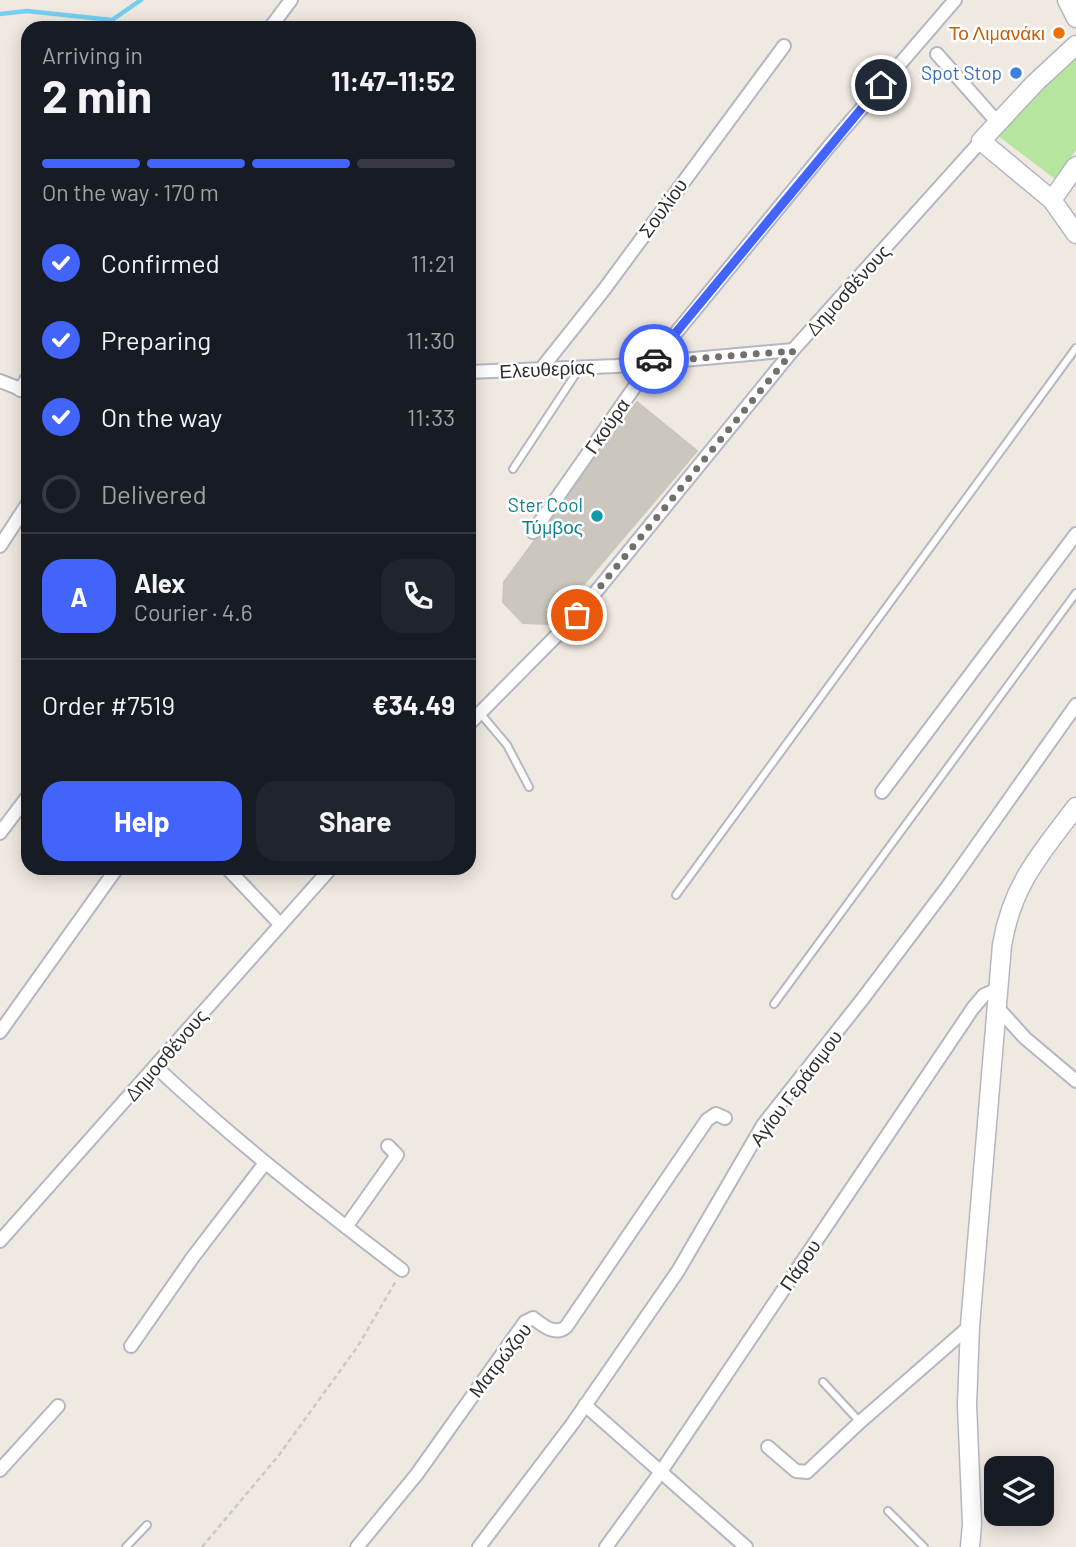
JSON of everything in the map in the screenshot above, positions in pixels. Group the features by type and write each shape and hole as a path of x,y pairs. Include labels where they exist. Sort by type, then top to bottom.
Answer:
{"main road":[{"path":"1067,0 1076,18"},
{"path":"1076,44 981,141 1052,200 1076,234"},
{"path":"1052,200 1076,166"},
{"path":"970,1547 972,1524 967,1405 970,1326 1005,927 1016,892 1076,807"}],"street":[{"path":"275,21 291,0"},
{"name":"Γκούρα","path":"533,532 652,362 831,144 955,0"},
{"name":"Σουλίου","path":"541,369 784,46"},
{"path":"937,54 998,123"},
{"name":"Δημοσθένους","path":"476,717 577,615 793,351 981,141"},
{"name":"Ελευθερίας","path":"476,376 793,351"},
{"path":"0,381 21,390"},
{"path":"0,546 21,514"},
{"path":"882,792 1076,534"},
{"name":"Αγίου Γεράσιμου","path":"479,1547 585,1405 678,1271 763,1125 814,1063 948,886 1076,705"},
{"path":"0,833 21,805"},
{"path":"0,1032 112,875"},
{"path":"234,875 280,924"},
{"name":"Δημοσθένους","path":"0,1241 325,875"},
{"name":"Πάρου","path":"606,1547 660,1473 973,1009 984,995 998,989"},
{"path":"996,1007 1025,1038 1076,1080"},
{"path":"156,1067 207,1115 265,1163 402,1270"},
{"name":"Ματρώζου","path":"357,1547 417,1474 525,1322 533,1318 553,1330 566,1327 707,1119 716,1114 725,1118"},
{"path":"346,1227 397,1155 388,1146"},
{"path":"131,1346 193,1257 265,1163"},
{"path":"768,1447 796,1471 807,1472 970,1326"},
{"path":"585,1405 746,1547"},
{"path":"0,1470 58,1406"}],"lane":[{"path":"676,895 1076,348"},
{"path":"513,469 580,367"},
{"path":"774,1004 1076,593"},
{"path":"480,713 507,745 529,787"},
{"path":"823,1382 860,1422"},
{"path":"888,1511 924,1547"},
{"path":"126,1547 147,1525"}],"path":[{"path":"202,1547 279,1455 358,1346 402,1270"}],"green space":[{"path":"1076,55 1076,150 1055,179 997,135"}],"building":[{"name":"Ster Cool Τύμβος","path":"637,402 697,451 550,624 523,623 503,602 504,582"}],"waterway":[{"path":"0,14 27,11 112,20 141,0"}],"way so far":[{"path":"577,615 793,351 652,362 654,359"}],"place":[{"name":"Το Λιμανάκι","path":"1059,33"},
{"name":"Spot Stop","path":"1016,73"},
{"name":"Ster Cool Τύμβος","path":"597,516"}],"route":[{"path":"654,359 881,85"}]}
